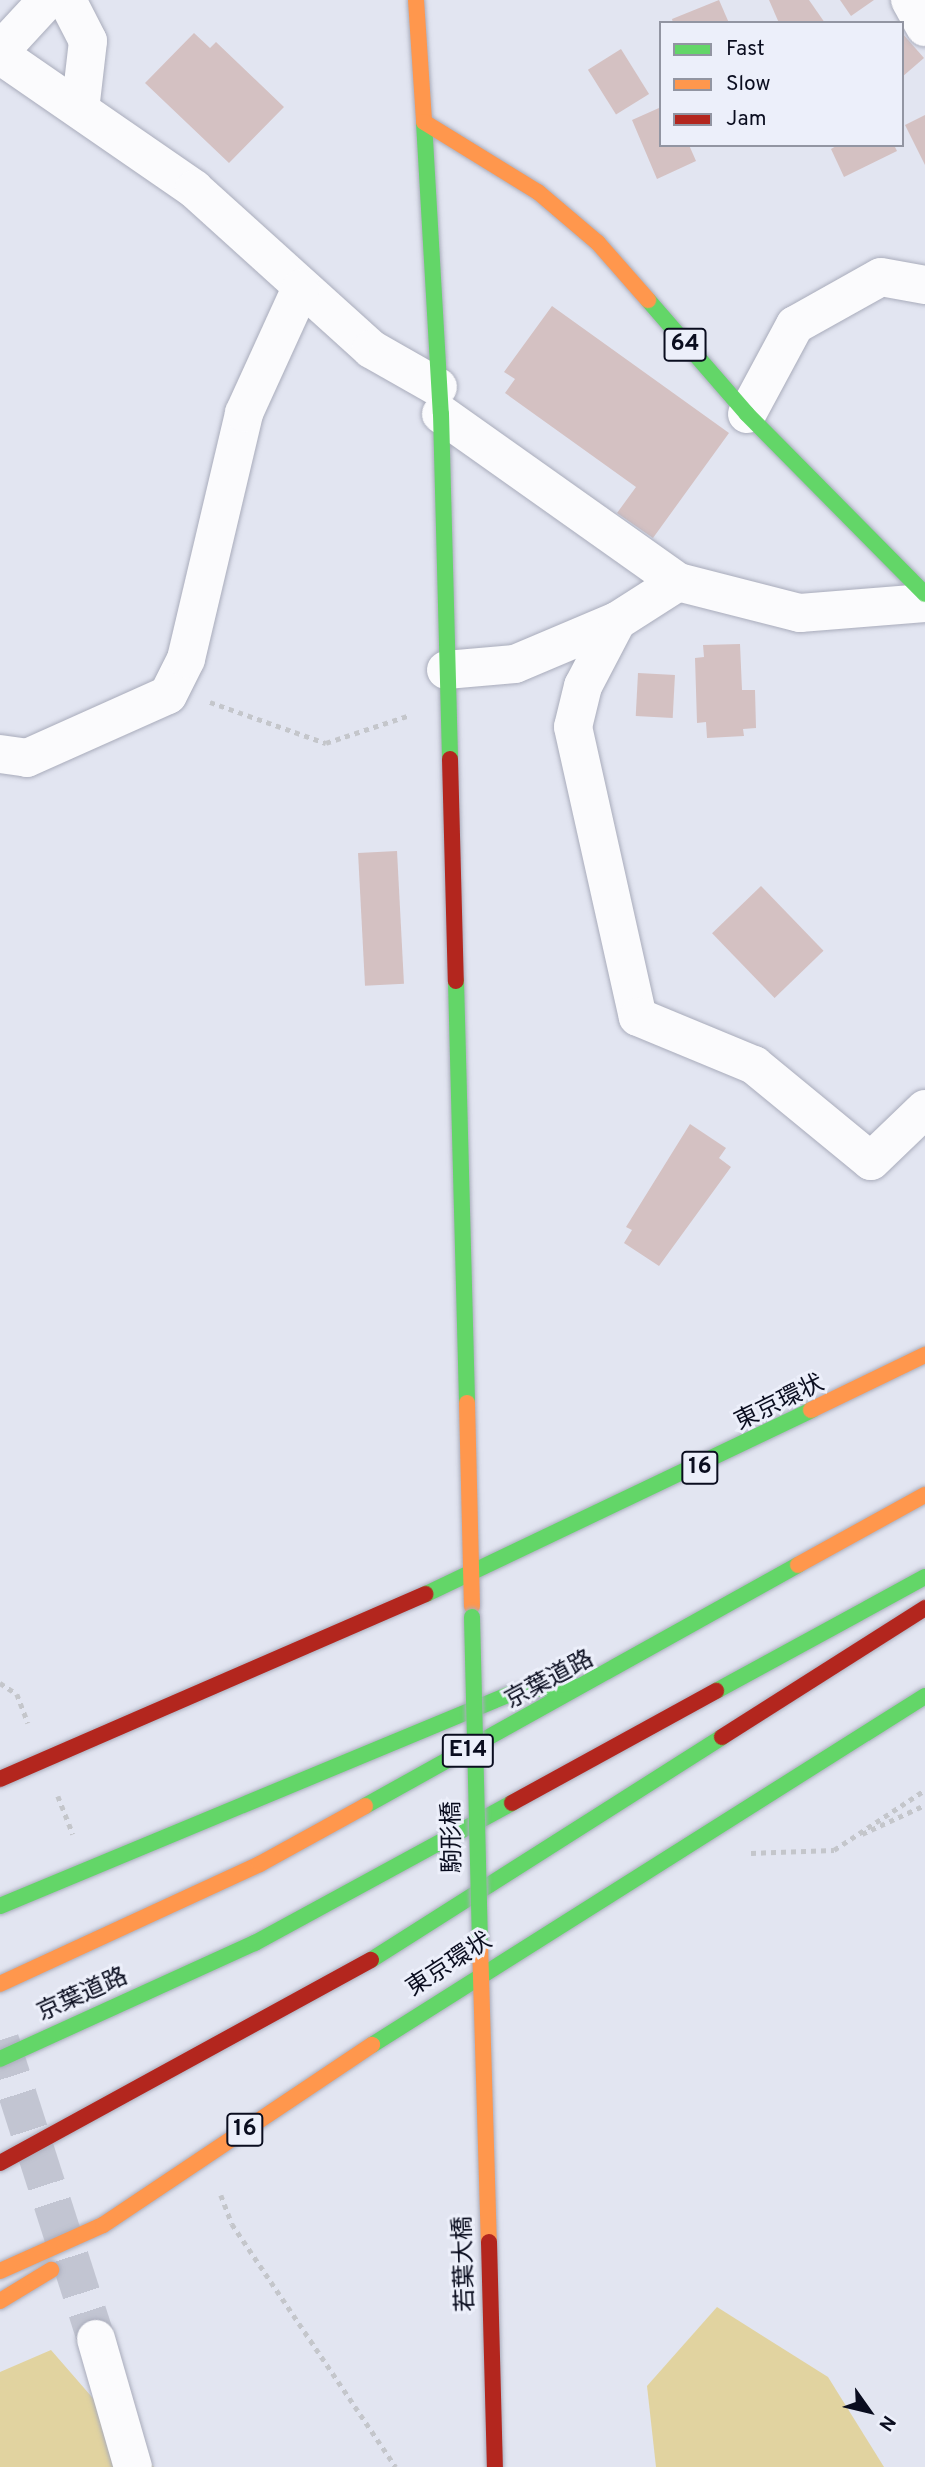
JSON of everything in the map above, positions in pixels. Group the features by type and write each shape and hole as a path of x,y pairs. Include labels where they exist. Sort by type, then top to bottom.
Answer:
{"main road":[{"name":"駒形橋","path":"416,0 440,401 480,1973"},
{"name":"64","path":"424,122 538,191 597,243 747,414 925,594"},
{"name":"東京環状","path":"0,1779 471,1575 925,1355"},
{"name":"京葉道路","path":"0,1984 260,1864 606,1676 925,1495"},
{"name":"京葉道路","path":"0,2059 254,1943 925,1577"},
{"path":"0,2163 344,1977 925,1608"},
{"path":"0,1906 510,1694 606,1676"},
{"name":"東京環状","path":"0,2271 103,2225 480,1973 925,1696"},
{"name":"若葉大橋","path":"480,1973 495,2467"},
{"path":"0,2301 39,2280 103,2225"}],"street":[{"path":"47,0 0,53 194,189 371,349 678,582 800,613 925,603"},
{"path":"67,0 88,41 80,110"},
{"path":"910,0 925,27"},
{"path":"747,414 795,325 881,277 925,285"},
{"path":"0,754 27,758 168,695 187,659 244,413 301,288"},
{"path":"447,684 515,664 617,621 678,582"},
{"path":"617,621 583,686 573,727 638,1017 754,1065 871,1161 925,1109"},
{"path":"96,2339 133,2467"}],"path":[{"path":"168,695 224,705 326,743 383,728 447,684"},
{"path":"737,1854 834,1850 925,1790"},
{"path":"846,1842 925,1805"}],"shaded area":[{"path":"717,2307 828,2377 884,2467 656,2467 647,2386"},
{"path":"51,2350 154,2467 0,2467 0,2372"}],"building":[{"path":"719,0 728,21 672,21"},
{"path":"769,0 809,0 824,21 778,21"},
{"path":"840,0 874,0 851,16"},
{"path":"194,33 210,48 216,42 284,107 229,163 145,83"},
{"path":"904,35 924,58 904,75"},
{"path":"621,49 649,94 616,115 588,70"},
{"path":"659,108 659,147 690,147 696,161 657,179 632,120"},
{"path":"925,115 925,165 905,125"},
{"path":"895,147 897,151 844,177 831,149"},
{"path":"552,306 729,433 653,538 617,513 636,487 505,393 515,379 504,372"},
{"path":"740,644 742,690 755,690 756,728 743,729 744,736 707,738 706,722 697,723 695,658 704,657 703,645"},
{"path":"638,673 675,675 673,718 636,716"},
{"path":"397,851 404,984 365,986 358,853"},
{"path":"761,886 824,951 775,998 712,933"},
{"path":"690,1124 726,1148 719,1158 731,1167 659,1266 624,1243 632,1230 626,1227"}],"tunnel":[{"path":"0,2040 96,2339"}],"traffic: fast":[{"path":"424,122 441,414 450,759"},
{"path":"648,300 747,414 925,594"},
{"path":"456,981 467,1403"},
{"path":"426,1594 811,1410"},
{"path":"365,1806 798,1565"},
{"path":"716,1691 925,1577"},
{"path":"472,1617 480,1938"},
{"path":"0,1906 510,1694 570,1683"},
{"path":"372,2045 925,1696"},
{"path":"371,1960 722,1737"},
{"path":"0,2059 255,1943 512,1803"}],"traffic: slow":[{"path":"416,0 424,122 538,192 598,243 648,300"},
{"path":"811,1410 925,1355"},
{"path":"467,1403 472,1606"},
{"path":"798,1565 925,1495"},
{"path":"0,1984 260,1864 365,1806"},
{"path":"480,1944 489,2242"},
{"path":"0,2271 103,2225 372,2045"},
{"path":"0,2301 51,2270"}],"traffic: jam":[{"path":"450,759 456,981"},
{"path":"0,1779 426,1594"},
{"path":"722,1737 925,1608"},
{"path":"512,1803 716,1691"},
{"path":"0,2163 371,1960"},
{"path":"489,2242 495,2467"}]}
